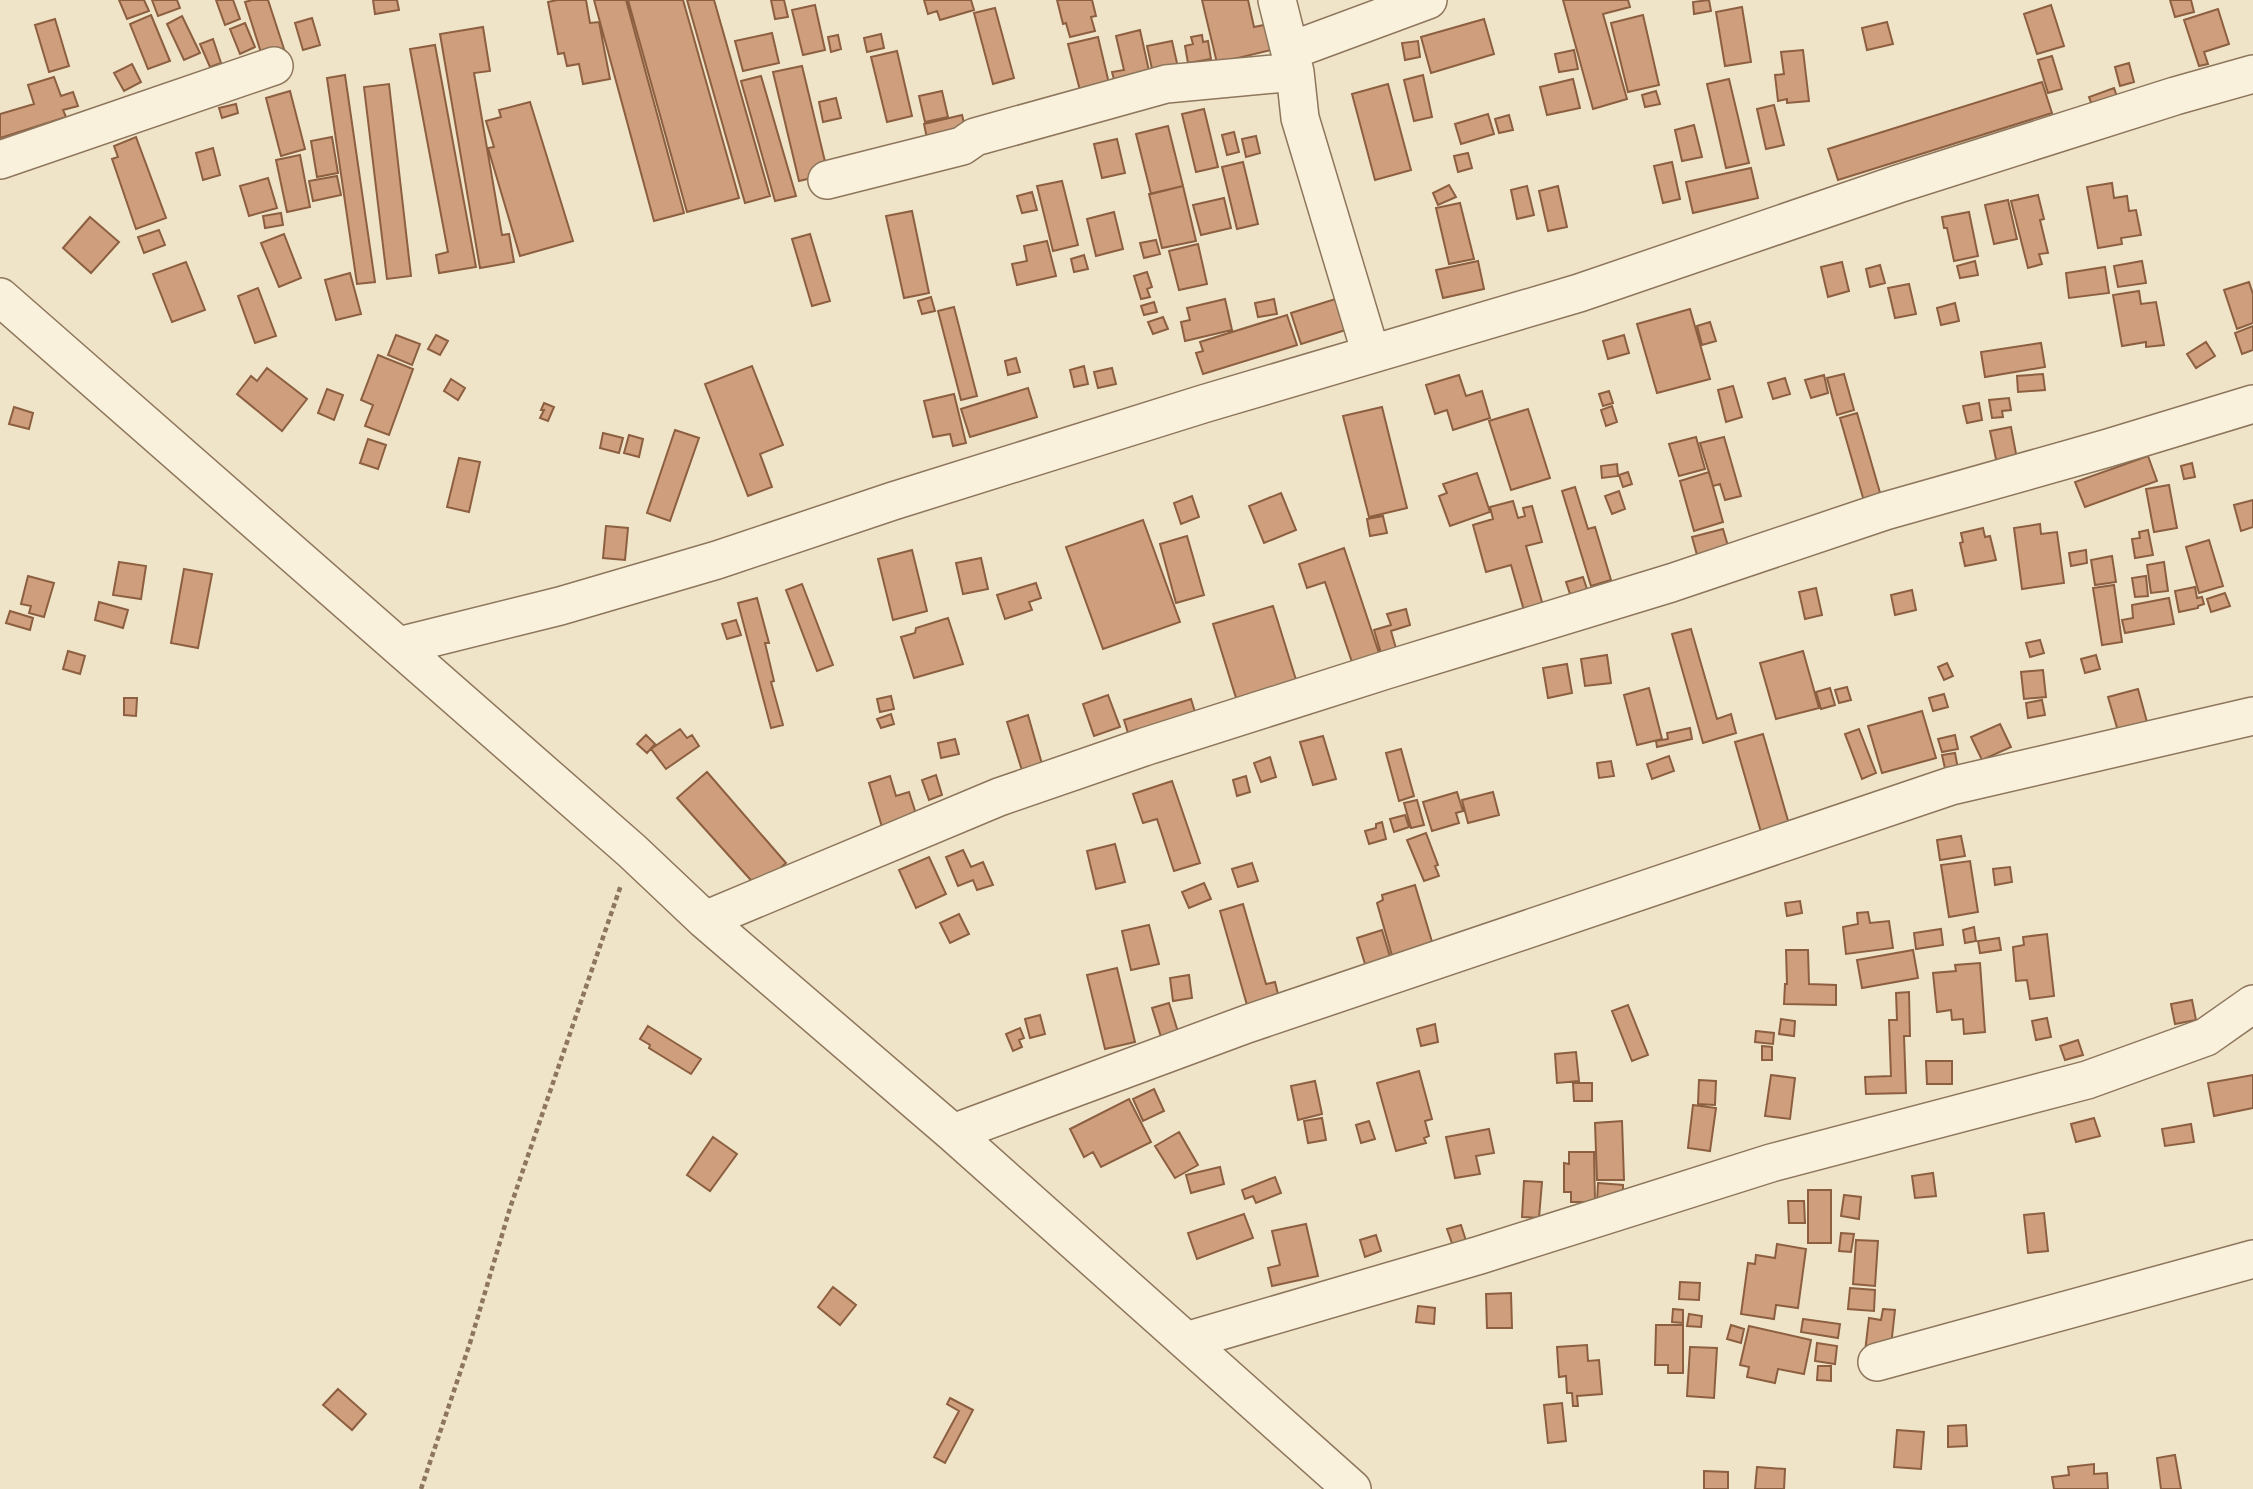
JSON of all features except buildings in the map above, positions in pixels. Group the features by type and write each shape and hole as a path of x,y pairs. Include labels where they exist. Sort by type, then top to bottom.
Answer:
{"street":[{"path":"1277,0 1292,62 1300,118 1371,354"},
{"path":"827,180 962,146 975,137 1166,84 1292,62 1427,0"},
{"path":"0,160 274,66"},
{"path":"399,646 561,606 718,560 971,477 1579,293 1898,184 2253,74"},
{"path":"0,297 632,851 705,920 953,1133 1352,1489"},
{"path":"705,920 999,797 1144,747 1671,583 1885,511 2253,404"},
{"path":"953,1133 1247,1024 1951,786 2253,716"},
{"path":"1186,1341 1480,1255 1771,1163 2087,1080 2206,1037 2253,1004"},
{"path":"1877,1362 2253,1259"}],"path":[{"path":"421,1489 470,1343 510,1208 632,851"}]}
